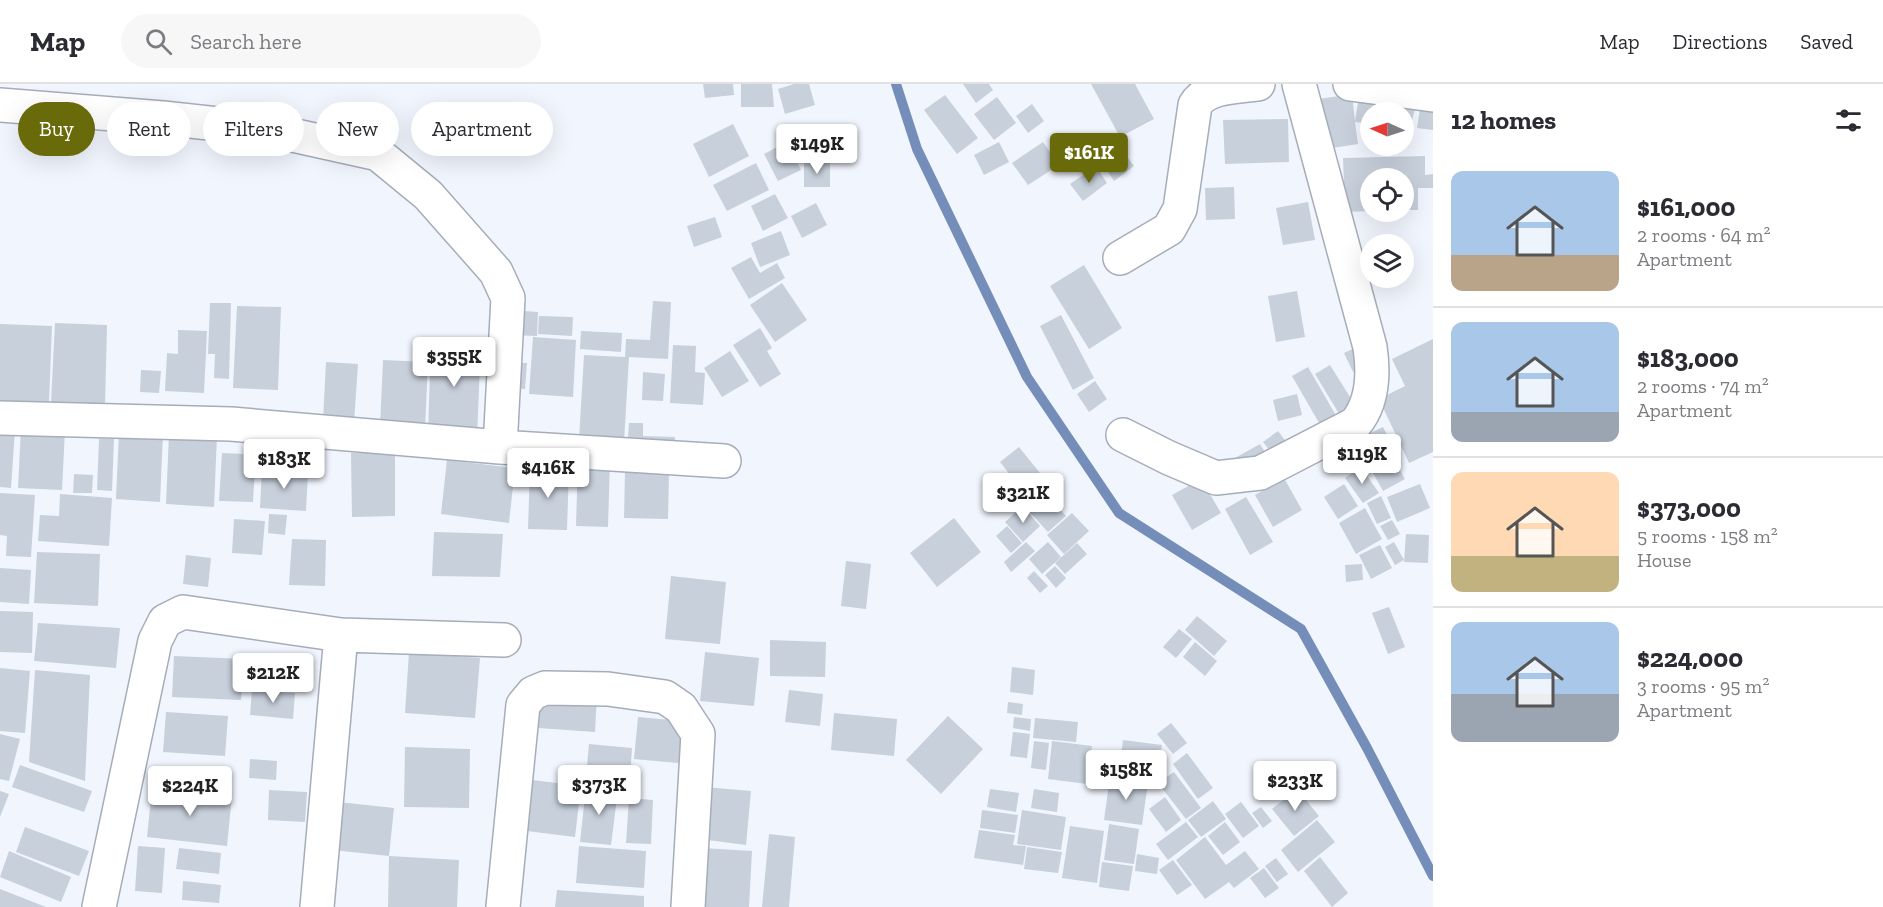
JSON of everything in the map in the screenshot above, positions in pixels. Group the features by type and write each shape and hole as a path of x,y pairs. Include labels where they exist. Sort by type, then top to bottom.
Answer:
{"street":[{"path":"1120,258 1169,229 1180,209 1195,105 1206,88 1258,84"},
{"path":"1123,435 1216,478 1260,473 1355,424 1364,414 1369,399 1372,364 1370,347 1299,84"},
{"path":"1350,84 1433,95"},
{"path":"0,105 265,129 378,154 428,195 496,272 508,298 501,447"},
{"path":"0,418 231,424 501,447 723,461"},
{"path":"99,907 155,641 165,621 183,612 341,635 504,640"},
{"path":"317,907 341,635"},
{"path":"503,907 523,705 533,693 545,688 609,689 665,697 681,708 698,734 688,907"}],"building":[{"path":"703,84 733,84 734,95 705,98"},
{"path":"741,84 772,84 774,107 741,107"},
{"path":"794,84 809,84 815,105 785,114 778,89"},
{"path":"963,84 989,84 993,90 976,103"},
{"path":"1091,84 1135,84 1154,119 1120,137"},
{"path":"1360,90 1386,94 1385,102 1360,102 1360,123 1355,122 1358,144 1326,149 1319,99 1352,94 1355,121"},
{"path":"945,95 978,138 957,154 924,110"},
{"path":"1395,95 1417,101 1414,113 1414,102 1393,102"},
{"path":"997,97 1016,123 994,140 974,114"},
{"path":"1421,102 1433,104 1433,130 1417,128"},
{"path":"1032,104 1044,121 1028,133 1016,116"},
{"path":"1288,119 1289,162 1225,164 1223,120"},
{"path":"733,124 749,156 709,177 693,144"},
{"path":"807,138 830,138 830,160 807,159"},
{"path":"787,142 801,170 778,181 764,154"},
{"path":"999,142 1009,162 984,175 974,155"},
{"path":"1043,142 1059,165 1028,185 1012,163"},
{"path":"1122,150 1134,166 1114,181 1103,164"},
{"path":"1425,156 1425,175 1433,174 1433,188 1418,188 1418,210 1414,210 1414,168 1360,168 1360,211 1345,212 1343,158"},
{"path":"804,162 830,162 830,187 804,187"},
{"path":"756,163 769,190 727,211 713,185"},
{"path":"1096,166 1107,183 1083,201 1070,184"},
{"path":"1234,187 1235,219 1206,220 1205,188"},
{"path":"775,194 788,218 763,231 751,206"},
{"path":"1308,202 1315,240 1283,245 1276,208"},
{"path":"816,203 827,225 802,238 791,216"},
{"path":"715,217 722,237 694,247 687,226"},
{"path":"781,231 790,255 760,267 751,243"},
{"path":"751,257 760,273 777,263 785,278 749,299 731,268"},
{"path":"1084,265 1122,328 1089,349 1050,286"},
{"path":"782,283 807,320 775,342 750,305"},
{"path":"1297,291 1305,337 1276,342 1268,296"},
{"path":"653,301 671,302 668,359 629,357 624,442 579,439 584,355 625,357 626,339 650,340"},
{"path":"210,303 231,303 229,379 214,378 215,354 208,354"},
{"path":"237,306 281,307 278,390 233,388"},
{"path":"510,310 538,312 537,336 509,335"},
{"path":"1061,315 1094,378 1073,390 1040,326"},
{"path":"539,316 573,317 572,336 538,334"},
{"path":"55,323 107,325 105,405 51,403"},
{"path":"0,324 52,326 49,402 0,401"},
{"path":"760,328 772,348 767,351 781,374 760,387 733,345"},
{"path":"178,330 207,331 204,393 165,391 167,353 178,354"},
{"path":"581,331 622,333 621,352 580,349"},
{"path":"533,337 576,340 573,397 529,394"},
{"path":"431,339 481,341 477,437 428,435"},
{"path":"1433,339 1433,452 1409,463 1379,399 1405,386 1392,359"},
{"path":"673,345 696,346 695,372 705,373 703,405 670,403"},
{"path":"1359,346 1368,364 1353,372 1344,353"},
{"path":"730,351 749,381 722,397 704,368"},
{"path":"383,360 428,362 425,429 380,427"},
{"path":"326,362 358,364 354,423 323,421"},
{"path":"507,362 527,363 525,389 505,388"},
{"path":"1330,365 1360,413 1344,422 1315,374"},
{"path":"1308,367 1338,419 1322,428 1292,376"},
{"path":"141,370 161,371 159,393 140,392"},
{"path":"643,372 665,374 663,401 642,400"},
{"path":"1095,381 1107,399 1089,412 1077,394"},
{"path":"1297,394 1302,415 1278,421 1273,400"},
{"path":"629,423 643,423 643,436 675,437 674,455 627,452"},
{"path":"1383,427 1391,442 1348,463 1340,447"},
{"path":"21,428 65,430 62,490 18,488"},
{"path":"0,430 15,430 11,488 0,487"},
{"path":"119,431 163,433 160,502 116,499"},
{"path":"273,431 321,434 319,454 271,451"},
{"path":"1278,431 1291,448 1277,460 1263,442"},
{"path":"169,433 217,435 214,507 166,504"},
{"path":"99,439 114,439 112,491 97,490"},
{"path":"1260,444 1268,457 1243,471 1235,458"},
{"path":"1019,447 1044,478 1025,494 1000,462"},
{"path":"395,452 395,516 352,517 351,453"},
{"path":"1389,452 1405,479 1383,491 1368,464"},
{"path":"222,453 264,455 264,469 255,468 253,502 219,501"},
{"path":"271,454 304,456 303,470 270,467"},
{"path":"578,459 610,460 608,527 576,526"},
{"path":"447,460 515,468 509,523 441,514"},
{"path":"530,467 569,468 567,530 528,529"},
{"path":"1361,467 1379,493 1363,503 1345,478"},
{"path":"262,469 308,472 306,511 260,508"},
{"path":"625,471 669,472 668,519 624,518"},
{"path":"74,474 93,475 92,493 73,493"},
{"path":"1284,478 1302,510 1273,527 1255,495"},
{"path":"1201,479 1221,513 1192,530 1172,495"},
{"path":"1344,484 1358,506 1338,519 1324,497"},
{"path":"1420,484 1430,508 1397,522 1387,497"},
{"path":"1041,488 1066,516 1048,532 1023,505"},
{"path":"0,493 35,495 31,557 6,556 7,536 0,535"},
{"path":"60,494 112,498 109,546 38,541 40,515 59,516"},
{"path":"1381,496 1391,518 1377,524 1367,503"},
{"path":"1246,497 1273,542 1250,555 1225,509"},
{"path":"1023,506 1040,526 1023,542 1005,522"},
{"path":"1365,508 1382,539 1356,554 1339,523"},
{"path":"1072,513 1089,531 1064,554 1047,535"},
{"path":"269,514 287,515 285,535 268,533"},
{"path":"954,518 981,552 937,587 910,553"},
{"path":"234,519 265,521 262,555 232,553"},
{"path":"1392,520 1400,534 1388,540 1380,526"},
{"path":"1007,526 1022,543 1011,553 996,536"},
{"path":"434,532 503,534 500,577 432,576"},
{"path":"1406,534 1429,535 1428,563 1404,562"},
{"path":"292,539 326,540 325,586 289,585"},
{"path":"1026,542 1035,551 1011,572 1004,562"},
{"path":"1048,542 1061,557 1042,574 1029,559"},
{"path":"1394,542 1404,560 1395,565 1385,547"},
{"path":"1077,543 1087,554 1065,574 1055,563"},
{"path":"1380,545 1392,568 1371,579 1359,555"},
{"path":"37,552 100,554 98,606 34,603"},
{"path":"186,555 211,558 208,587 183,584"},
{"path":"846,561 871,564 866,609 841,606"},
{"path":"1362,564 1363,580 1346,582 1345,565"},
{"path":"1055,566 1066,578 1056,588 1045,575"},
{"path":"0,568 31,570 29,604 0,602"},
{"path":"1034,571 1048,586 1040,593 1027,578"},
{"path":"671,576 726,582 720,644 665,639"},
{"path":"1389,607 1405,647 1388,654 1372,613"},
{"path":"0,611 33,612 32,653 0,652"},
{"path":"1197,616 1227,641 1214,656 1185,630"},
{"path":"38,623 120,628 116,668 34,661"},
{"path":"1179,629 1192,639 1176,658 1163,647"},
{"path":"770,640 826,642 825,677 770,676"},
{"path":"1195,642 1217,661 1205,676 1183,657"},
{"path":"409,652 480,658 475,718 405,713"},
{"path":"705,652 759,658 754,706 700,701"},
{"path":"174,656 244,659 241,700 172,697"},
{"path":"1012,667 1035,670 1033,695 1010,692"},
{"path":"0,668 30,671 25,733 0,731"},
{"path":"35,670 90,675 85,781 29,762"},
{"path":"252,690 295,693 293,719 250,715"},
{"path":"789,690 823,694 820,726 785,722"},
{"path":"541,691 597,695 595,732 538,728"},
{"path":"1008,702 1023,704 1022,715 1007,713"},
{"path":"166,712 228,716 225,756 163,752"},
{"path":"834,713 897,719 894,756 831,750"},
{"path":"948,716 983,749 941,794 906,760"},
{"path":"638,717 693,722 689,764 634,759"},
{"path":"1014,717 1031,719 1030,731 1013,728"},
{"path":"1035,718 1078,722 1076,742 1033,738"},
{"path":"1171,723 1187,743 1173,754 1157,734"},
{"path":"1013,732 1030,734 1027,758 1010,756"},
{"path":"0,734 20,739 9,781 0,779"},
{"path":"1123,740 1162,745 1157,780 1119,772"},
{"path":"1034,741 1049,743 1046,770 1031,768"},
{"path":"1052,741 1092,746 1087,784 1048,779"},
{"path":"589,744 632,748 630,780 586,776"},
{"path":"405,747 470,749 469,808 404,807"},
{"path":"1187,753 1213,788 1198,799 1173,764"},
{"path":"250,759 277,761 276,780 249,778"},
{"path":"20,765 92,791 84,812 12,787"},
{"path":"1174,772 1201,808 1186,819 1158,783"},
{"path":"1110,777 1148,783 1142,825 1104,820"},
{"path":"524,779 581,786 575,837 519,830"},
{"path":"586,787 618,790 611,845 580,842"},
{"path":"705,787 751,791 746,845 700,839"},
{"path":"152,788 232,796 227,846 147,837"},
{"path":"990,789 1019,793 1016,812 987,807"},
{"path":"1034,789 1059,793 1057,812 1031,808"},
{"path":"1297,789 1319,816 1294,836 1272,809"},
{"path":"269,790 307,792 305,822 268,820"},
{"path":"0,791 9,794 0,817"},
{"path":"1165,797 1181,820 1166,832 1149,809"},
{"path":"629,798 653,800 651,844 626,843"},
{"path":"1213,801 1226,819 1201,837 1188,820"},
{"path":"339,802 394,808 389,856 333,850"},
{"path":"1241,802 1259,826 1243,838 1225,814"},
{"path":"1261,807 1272,821 1263,828 1252,813"},
{"path":"982,810 1018,815 1015,833 980,828"},
{"path":"1022,810 1066,817 1061,850 1017,844"},
{"path":"1317,820 1335,842 1298,872 1281,850"},
{"path":"1186,822 1198,837 1168,860 1156,844"},
{"path":"1225,822 1240,842 1223,855 1208,836"},
{"path":"1109,824 1139,829 1134,864 1104,860"},
{"path":"1070,826 1104,831 1097,883 1062,878"},
{"path":"25,827 89,851 79,876 16,852"},
{"path":"979,830 1015,835 1013,845 1026,846 1023,865 974,858"},
{"path":"769,834 795,837 789,907 762,907"},
{"path":"1205,837 1226,865 1245,851 1259,869 1234,888 1229,882 1205,899 1176,860"},
{"path":"138,846 165,848 162,893 135,891"},
{"path":"579,846 646,851 644,888 576,883"},
{"path":"1027,847 1062,852 1058,873 1024,869"},
{"path":"179,848 221,853 219,874 176,869"},
{"path":"702,848 752,851 749,907 699,907"},
{"path":"9,851 71,877 61,902 0,877"},
{"path":"1137,854 1159,858 1157,874 1135,871"},
{"path":"389,856 459,860 457,907 388,907"},
{"path":"1320,857 1348,893 1332,907 1304,871"},
{"path":"1276,858 1288,874 1277,882 1265,866"},
{"path":"1173,860 1192,885 1177,895 1159,870"},
{"path":"1102,862 1133,866 1129,891 1099,887"},
{"path":"1264,868 1279,888 1265,898 1250,878"},
{"path":"183,881 221,885 219,903 182,900"},
{"path":"0,889 46,907 0,907"},
{"path":"557,890 644,896 644,907 555,907"}],"waterway":[{"path":"896,84 917,149 1027,377 1119,513 1301,629 1367,748 1433,876"}]}
